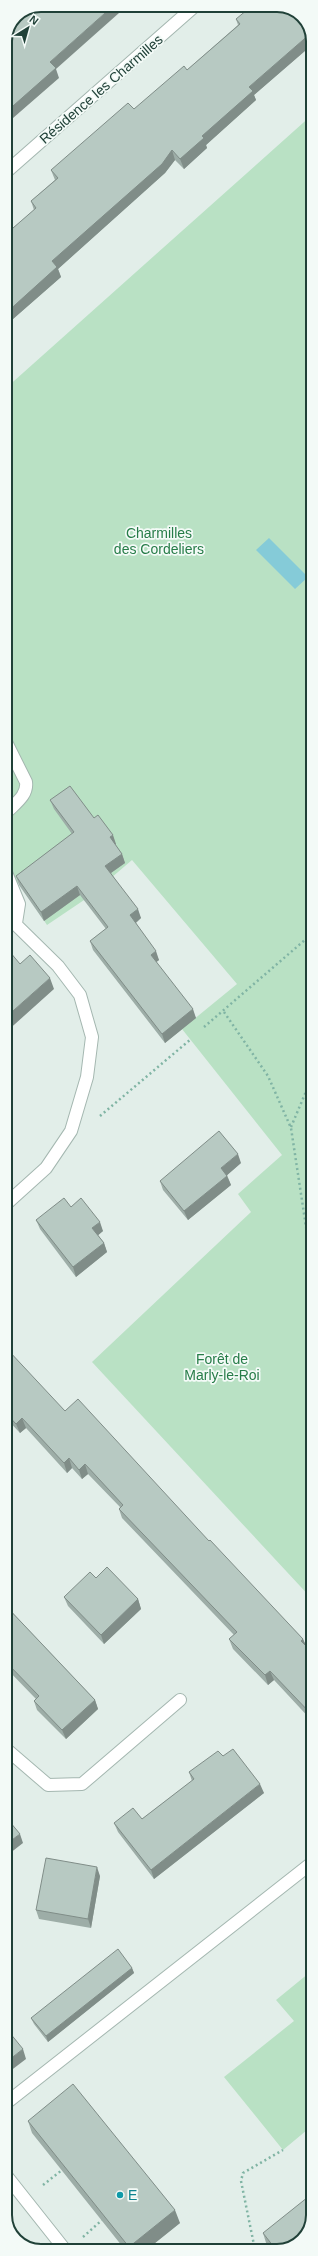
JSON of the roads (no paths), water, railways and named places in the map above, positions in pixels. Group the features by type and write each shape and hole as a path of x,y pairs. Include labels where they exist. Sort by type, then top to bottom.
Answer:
{"street":[{"name":"Résidence les Charmilles","path":"12,167 188,12"},
{"path":"12,754 26,782 27,789 24,795 12,807"},
{"path":"12,887 19,904 16,923"},
{"path":"12,920 58,966 80,995 92,1037 87,1077 71,1130 46,1168 12,1199"},
{"path":"12,1754 48,1785 82,1784 180,1700"},
{"path":"12,2099 306,1873"},
{"path":"12,2183 60,2244"}],"water":[{"path":"269,538 306,575 306,579 295,589 256,550"}],"place":[{"name":"E","path":"120,2195"}],"park label":[{"name":"Charmilles des Cordeliers","path":"159,542"},
{"name":"Forêt de Marly-le-Roi","path":"222,1368"}]}
